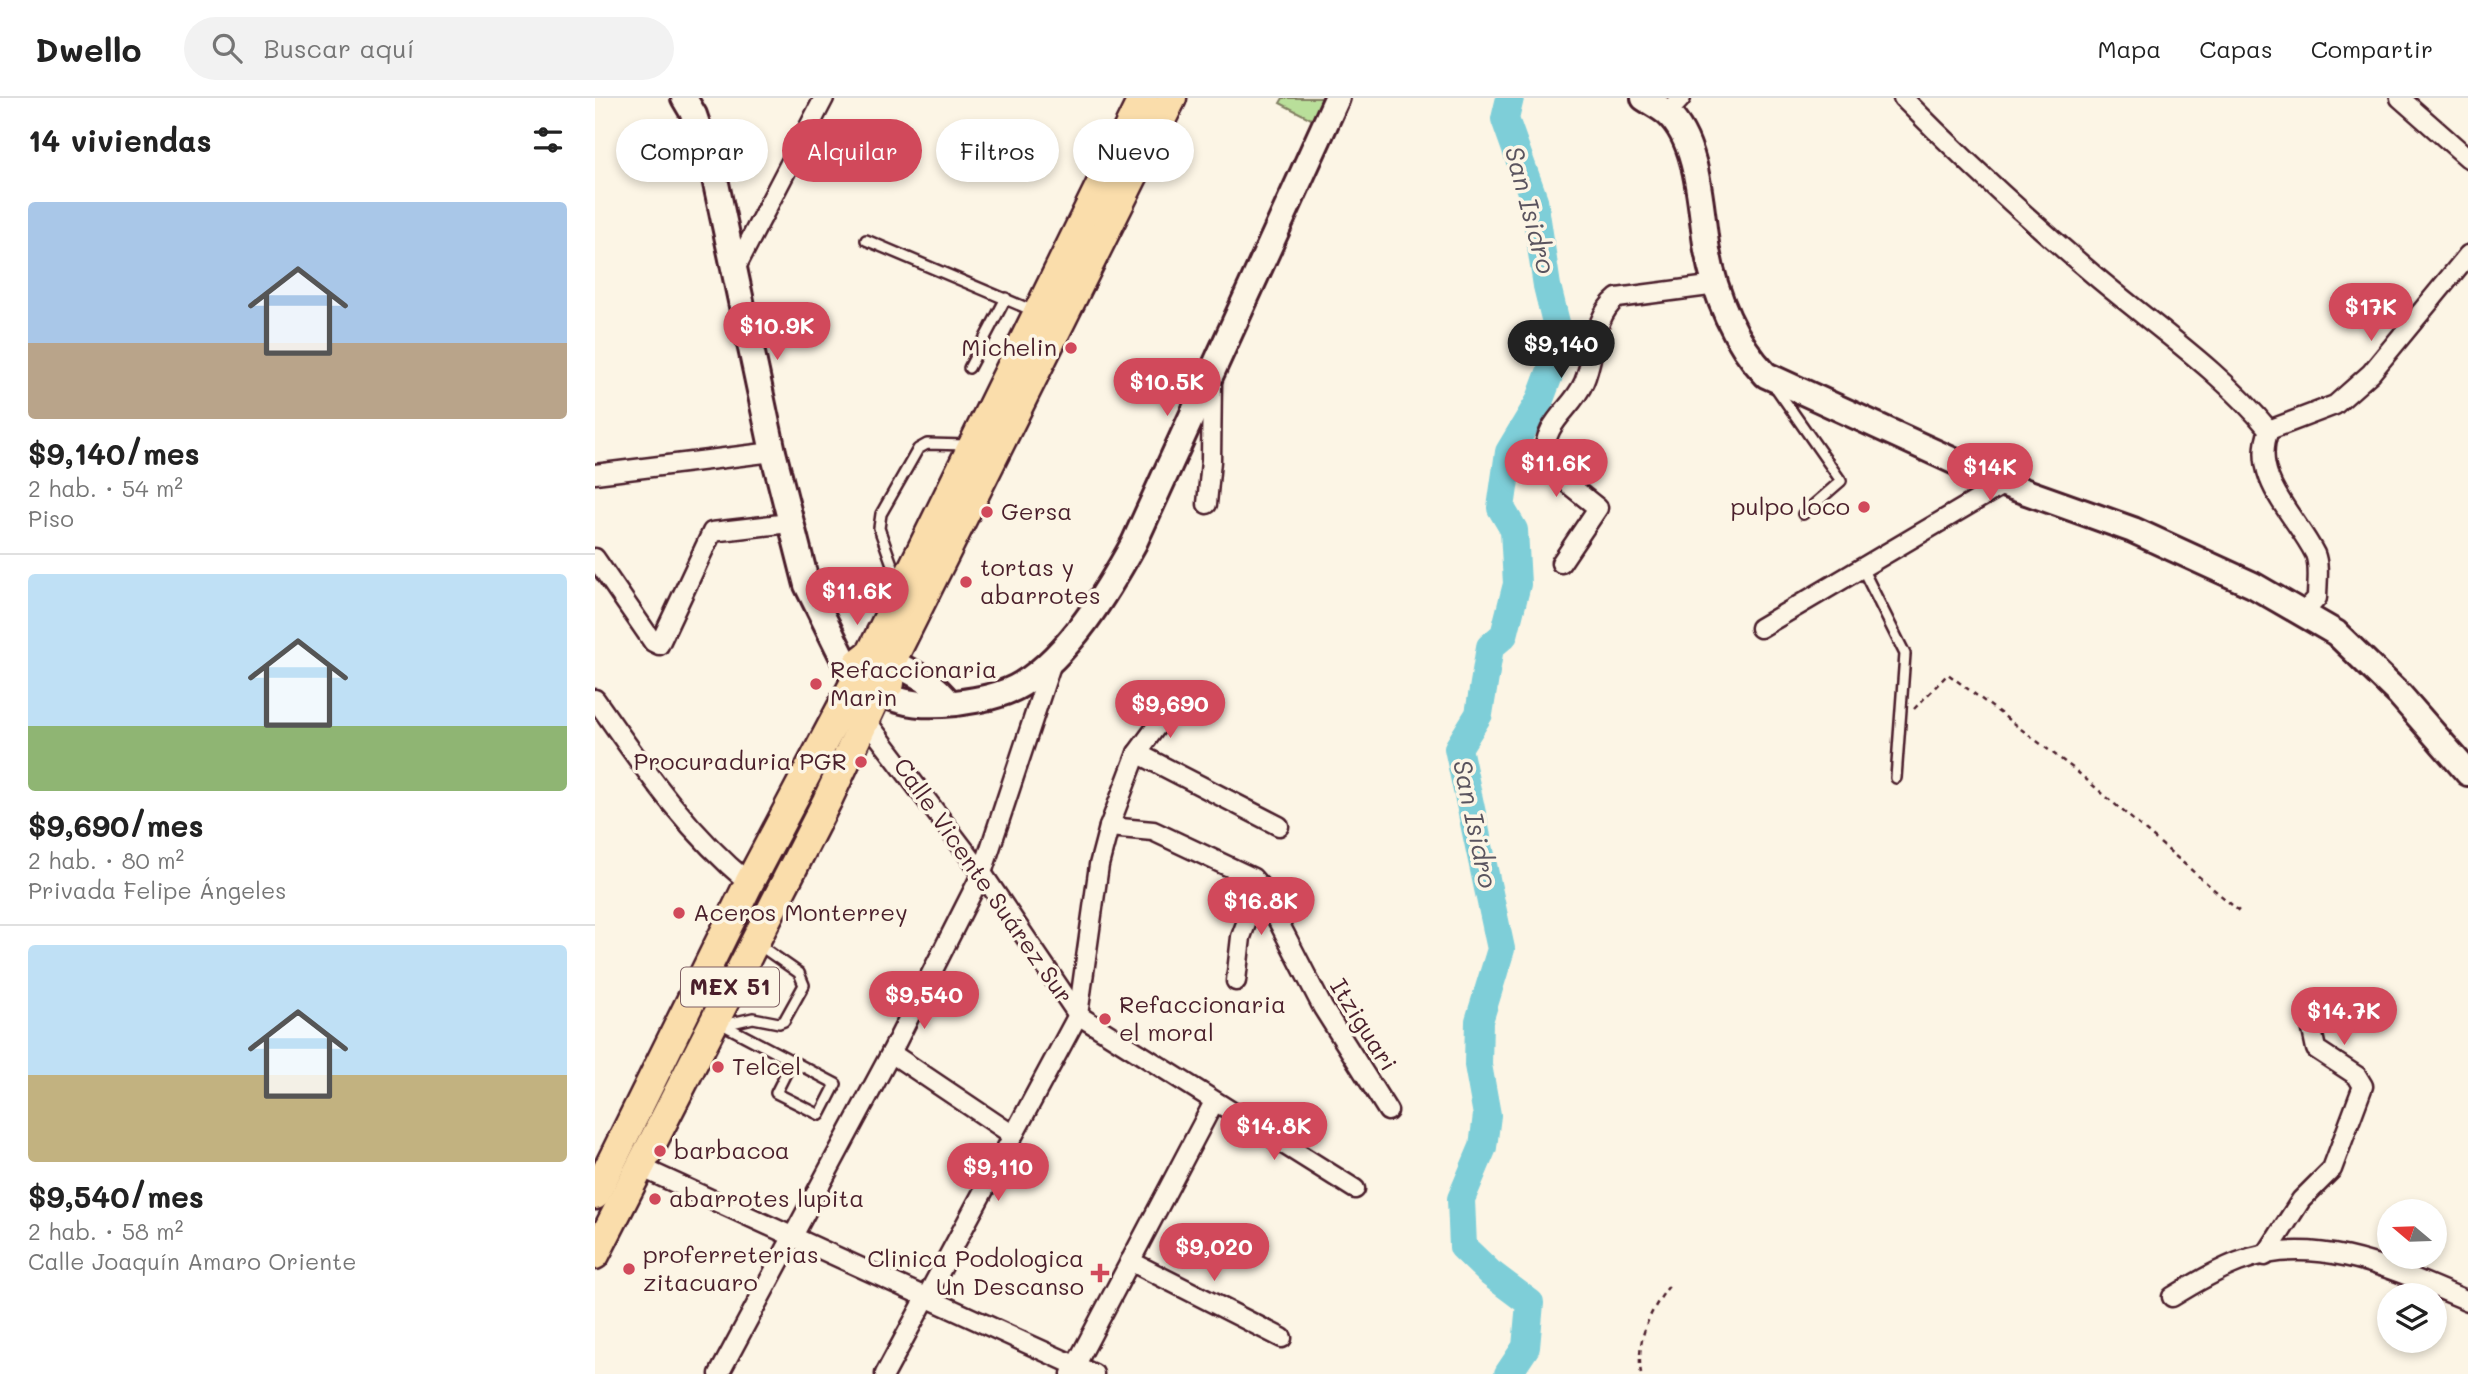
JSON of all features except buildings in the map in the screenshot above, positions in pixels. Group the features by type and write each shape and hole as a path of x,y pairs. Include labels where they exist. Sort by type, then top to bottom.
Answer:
{"main road":[{"name":"MEX 51","path":"881,658 901,590 1143,98"},
{"name":"MEX 51","path":"881,658 1172,98"},
{"name":"MEX 51","path":"595,1255 638,1166 718,1022 754,942 865,719 866,687 858,663 881,658"},
{"name":"MEX 51","path":"595,1195 749,883 866,687"}],"street":[{"path":"684,98 694,115 714,174 789,523 807,585 834,645 866,687 912,704 983,699 1022,684 1054,655 1101,602 1120,569 1212,376 1336,98"},
{"path":"734,271 824,98"},
{"path":"1644,98 1674,106 1678,128 1695,166 1707,253 1717,285 1740,340 1751,359 1766,375 2004,484 2133,530 2253,585 2336,633 2371,665 2468,773"},
{"path":"1903,98 1961,158 2073,257 2242,397 2269,430"},
{"path":"2400,98 2468,158"},
{"path":"2302,614 2317,598 2316,557 2266,474 2262,448 2269,430 2335,405 2371,373 2468,256"},
{"path":"1561,563 1598,508 1547,467 1543,462 1543,454 1554,419 1584,383 1603,313 1617,298 1717,285"},
{"path":"1207,504 1211,461 1212,376"},
{"path":"595,475 773,452"},
{"path":"1760,628 2004,484"},
{"path":"595,558 653,642 659,645 712,532 789,523"},
{"path":"834,645 881,658 922,677 939,690 949,703"},
{"path":"719,1374 891,1053 982,873 1054,655"},
{"path":"595,699 664,798 711,851 749,883"},
{"path":"885,1374 1077,1015 1099,865 1109,827 1137,753 1173,704"},
{"name":"Calle Vicente Suárez Sur","path":"865,719 982,873 1077,1015 1355,1189"},
{"path":"1137,753 1279,826"},
{"path":"1109,827 1153,831 1253,878 1260,886 1241,937 1236,981"},
{"name":"Itziguari","path":"1260,886 1322,1008 1388,1111"},
{"path":"2266,1256 2301,1200 2332,1168 2363,1086 2357,1076 2316,1049 2312,1030 2317,1001"},
{"path":"891,1053 1013,1135"},
{"path":"1074,1370 1213,1102"},
{"path":"638,1166 925,1297 1074,1370 1094,1374"},
{"path":"2172,1297 2241,1260 2306,1250 2329,1251 2410,1277 2468,1301"},
{"path":"1130,1261 1282,1338"}],"lane":[{"path":"866,240 1038,313"},
{"path":"969,368 1006,298"},
{"path":"1766,375 1841,481 1803,514"},
{"path":"901,590 881,540 881,514 918,449 927,444 972,445"},
{"path":"1862,568 1905,654 1896,778"},
{"path":"718,1022 753,1018 779,1023 784,1021 804,985 799,973 754,942"},
{"path":"718,1022 836,1084 820,1115 776,1093 792,1061"}],"path":[{"path":"1900,724 1948,674 2074,769 2239,911"},
{"path":"1640,1374 1639,1350 1644,1328 1652,1308 1669,1286"}],"green space":[{"path":"1283,98 1324,98 1313,120 1280,103"}],"waterway":[{"name":"San Isidro","path":"1508,1374 1526,1347 1530,1303 1490,1273 1463,1247 1461,1199 1483,1147 1487,1115 1478,1065 1479,1021 1501,949 1458,748 1479,714 1490,647 1504,635 1517,584 1514,530 1501,508 1509,452 1539,402 1561,343 1547,286 1534,200 1505,119 1510,98"}],"place":[{"name":"Michelin","path":"1071,348"},
{"name":"pulpo loco","path":"1864,507"},
{"name":"Gersa","path":"987,512"},
{"name":"tortas y abarrotes","path":"966,582"},
{"name":"Refaccionaria Marìn","path":"816,684"},
{"name":"Procuraduria PGR","path":"861,762"},
{"name":"Aceros Monterrey","path":"679,913"},
{"name":"Refaccionaria el moral","path":"1105,1019"},
{"name":"Telcel","path":"718,1067"},
{"name":"barbacoa","path":"660,1151"},
{"name":"abarrotes lupita","path":"655,1199"},
{"name":"proferreterias zitacuaro","path":"629,1269"},
{"name":"Clinica Podologica Un Descanso","path":"1100,1273"}]}
